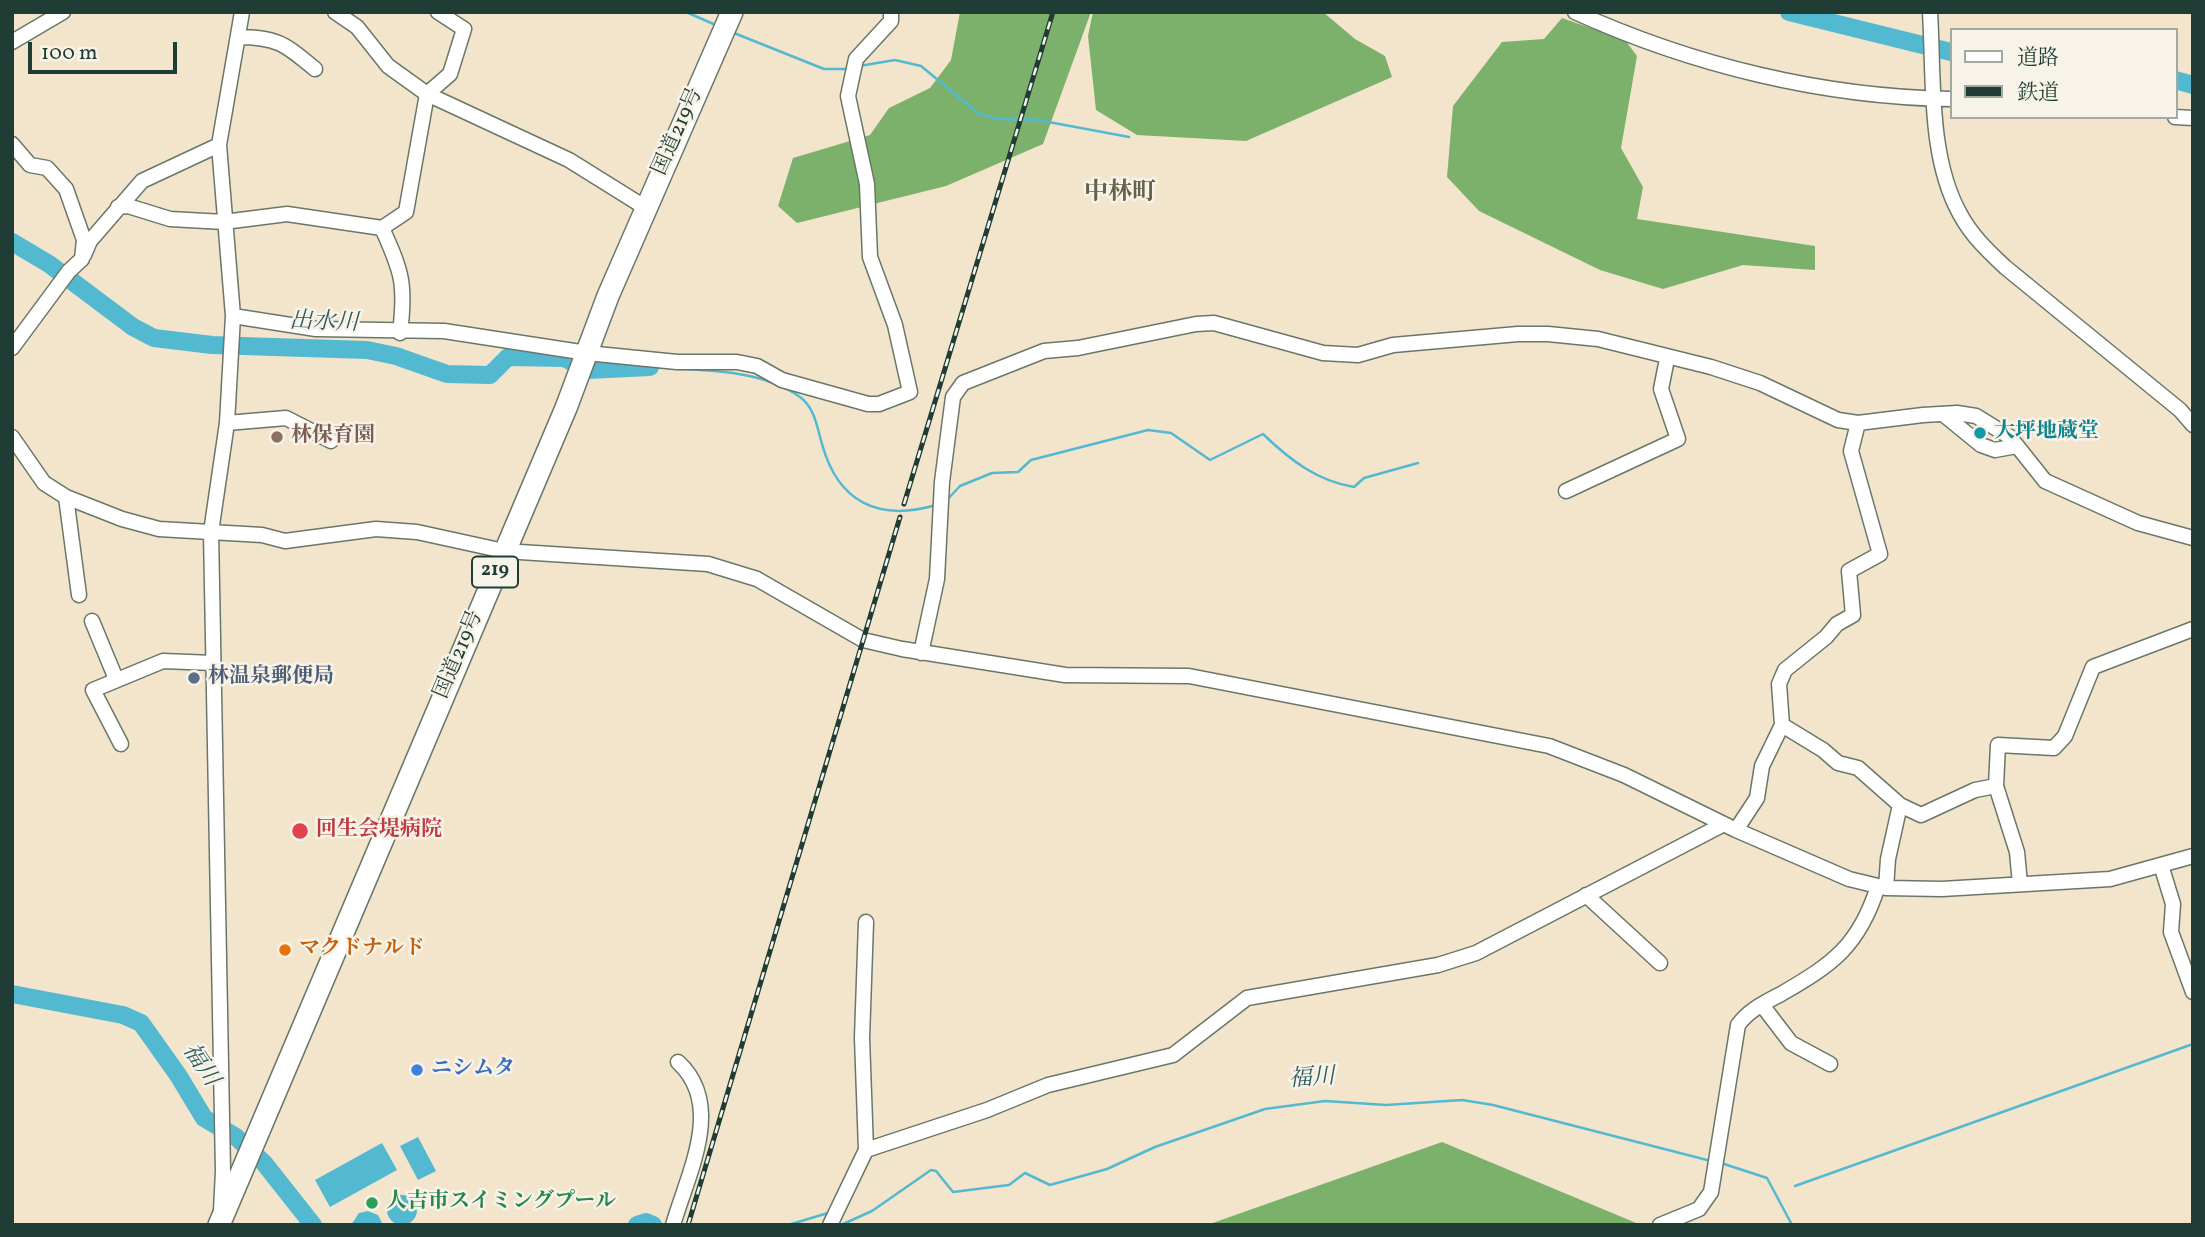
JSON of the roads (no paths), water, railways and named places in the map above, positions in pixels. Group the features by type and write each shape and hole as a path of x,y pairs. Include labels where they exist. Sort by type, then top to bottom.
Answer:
{"highway":[{"name":"国道219号","path":"220,1223 237,1167 256,1132 323,983 646,208 732,12"}],"street":[{"path":"12,42 63,12"},
{"path":"237,1167 213,663 211,532 227,423 233,316 219,145 242,12"},
{"path":"335,12 357,27 388,66 427,94 569,160 646,208"},
{"path":"118,207 128,206 170,219 224,222 286,214 382,228 406,212 427,94 450,74 464,29 438,12"},
{"path":"233,316 316,329 400,333 444,331 587,353 677,362 737,362 757,366 782,380 868,404 879,404 910,392 895,325 870,257 871,212 848,96 856,60 891,21 891,12"},
{"path":"1575,12 1616,31 1787,82 1950,99"},
{"path":"1930,12 1939,153 1947,185 1960,215 1981,244 2180,410 2193,425"},
{"path":"238,37 269,37 285,43 315,69"},
{"path":"12,144 30,165 47,168 66,188 83,240 82,259"},
{"path":"12,348 69,271 82,259 90,241 142,181 219,145"},
{"path":"382,228 402,273 404,298 400,333"},
{"path":"920,653 937,579 942,482 953,397 963,383 1044,351 1214,323 1323,353 1358,355 1393,345 1548,334 1598,340 1667,359 1711,367 1760,383 1824,414 1858,423 1942,414 1976,416 2010,437 2045,481 2082,495 2138,523 2193,538"},
{"path":"1566,491 1678,439 1661,389 1667,359"},
{"path":"1942,414 1981,445 1995,450 2017,446"},
{"path":"227,423 286,418 331,441"},
{"path":"866,1150 987,1110 1048,1085 1173,1055 1247,998 1438,965 1476,953 1586,895 1730,827 1756,798 1762,766 1782,725 1779,684 1785,670 1826,637 1837,624 1853,614 1849,571 1880,554 1851,451 1858,423"},
{"path":"12,437 44,483 66,497 122,519 159,529 262,534 285,541 376,528 417,531 504,551 693,562 724,567 757,579 863,640 920,653 1065,675 1189,676 1549,746 1623,775 1730,827 1849,879 1882,887 1942,889 2110,879 2193,856"},
{"path":"66,497 79,595"},
{"path":"92,621 116,679"},
{"path":"2020,884 2017,852 1996,786 1998,745 2054,748 2064,737 2093,667 2193,629"},
{"path":"121,744 93,690 163,661 213,663"},
{"path":"1782,725 1823,750 1838,763 1858,768 1870,776 1878,789 1900,805 1921,815 1975,790 1996,786"},
{"path":"1660,1225 1699,1209 1711,1192 1717,1170 1738,1025 1745,1016 1762,1004 1822,970 1846,950 1866,921 1882,887 1900,805"},
{"path":"2161,865 2173,904 2171,932 2193,992"},
{"path":"1586,895 1660,963"},
{"path":"830,1225 866,1150 862,1038 866,922"},
{"path":"1762,1004 1791,1043 1830,1064"},
{"path":"673,1225 702,1126 702,1099 691,1074 678,1062"}],"water":[{"path":"418,1137 436,1171 418,1180 400,1146"},
{"path":"382,1143 397,1170 330,1207 315,1180"},
{"path":"402,1195 413,1199 417,1210 413,1221 402,1225 391,1221 387,1210 391,1199"},
{"path":"368,1211 378,1215 383,1225 351,1225 359,1213"}],"waterway":[{"path":"686,12 718,26"},
{"path":"1789,12 1950,52"},
{"path":"734,33 824,69 850,69"},
{"path":"859,66 895,60 921,66 979,114 1000,119 1038,120 1129,137"},
{"path":"2177,81 2193,85"},
{"name":"出水川","path":"12,242 49,264 133,327 154,338 212,345 367,350 396,356 447,374 490,375 508,357 564,358 588,370 650,367"},
{"path":"650,367 668,368"},
{"path":"682,369 727,372 758,378 800,397 812,412 829,464 838,480 863,503 896,511 936,505"},
{"path":"945,502 960,486 992,473 1018,472 1031,460 1148,430 1171,433 1210,460 1263,434 1305,468 1328,480 1354,487 1364,478 1418,463"},
{"name":"福川","path":"12,994 123,1015 141,1023 204,1118 236,1137 264,1163 313,1225"},
{"path":"1795,1186 2193,1044"},
{"name":"福川","path":"841,1225 872,1211 931,1170 936,1171 953,1192 1009,1185 1025,1173 1050,1185 1107,1169 1155,1147 1265,1109 1325,1101 1386,1105 1462,1100 1493,1105 1711,1161"},
{"name":"福川","path":"1721,1163 1767,1178 1792,1225"},
{"name":"福川","path":"788,1225 828,1213 831,1215"},
{"name":"福川","path":"637,1225 646,1222 653,1225"}],"railway":[{"path":"904,504 1053,12"},
{"path":"688,1225 900,517"}],"place":[{"name":"大坪地蔵堂","path":"1980,433"},
{"name":"林保育園","path":"277,437"},
{"name":"林温泉郵便局","path":"194,678"},
{"name":"回生会堤病院","path":"300,831"},
{"name":"マクドナルド","path":"285,950"},
{"name":"ニシムタ","path":"417,1070"},
{"name":"人吉市スイミングプール","path":"372,1203"}],"district":[{"name":"中林町","path":"1120,195"}]}
